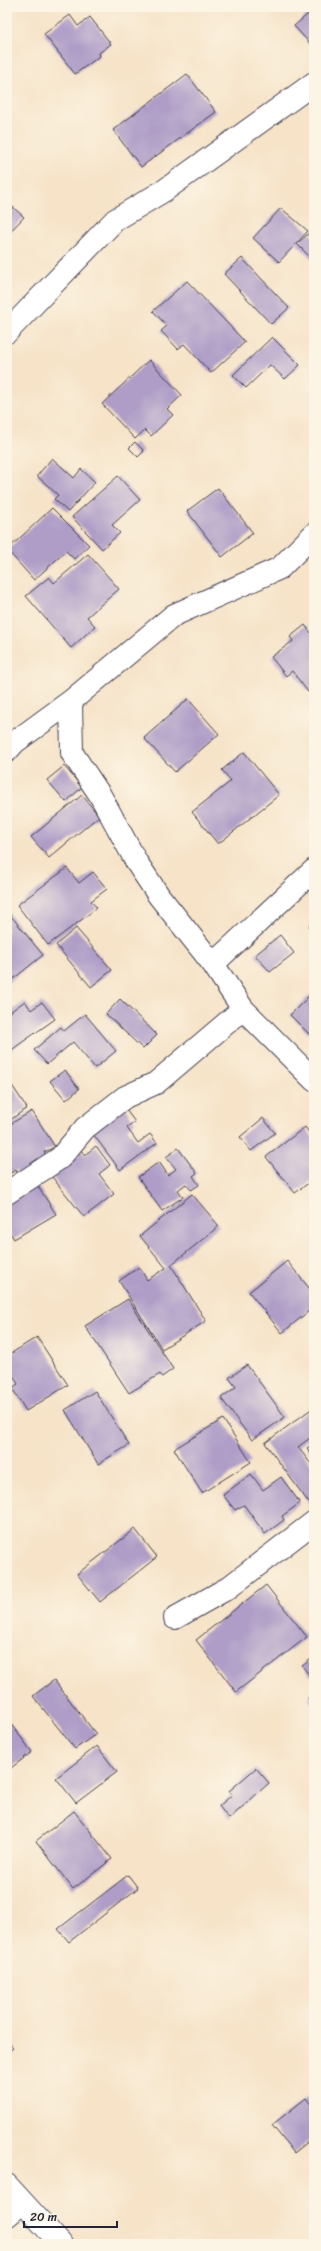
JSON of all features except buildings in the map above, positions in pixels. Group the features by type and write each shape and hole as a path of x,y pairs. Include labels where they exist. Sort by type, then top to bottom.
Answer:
{"street":[{"path":"7,332 115,220 165,190 314,83"},
{"path":"7,751 15,742 72,701 174,615 280,568 314,534"},
{"path":"72,701 72,753 100,795 137,863 159,896 213,964 243,1009 314,1080"},
{"path":"213,964 314,870"},
{"path":"7,1193 60,1158 85,1128 125,1097 156,1083 243,1009"},
{"path":"175,1618 228,1588 314,1522"},
{"path":"7,2185 14,2209 61,2244"}]}
